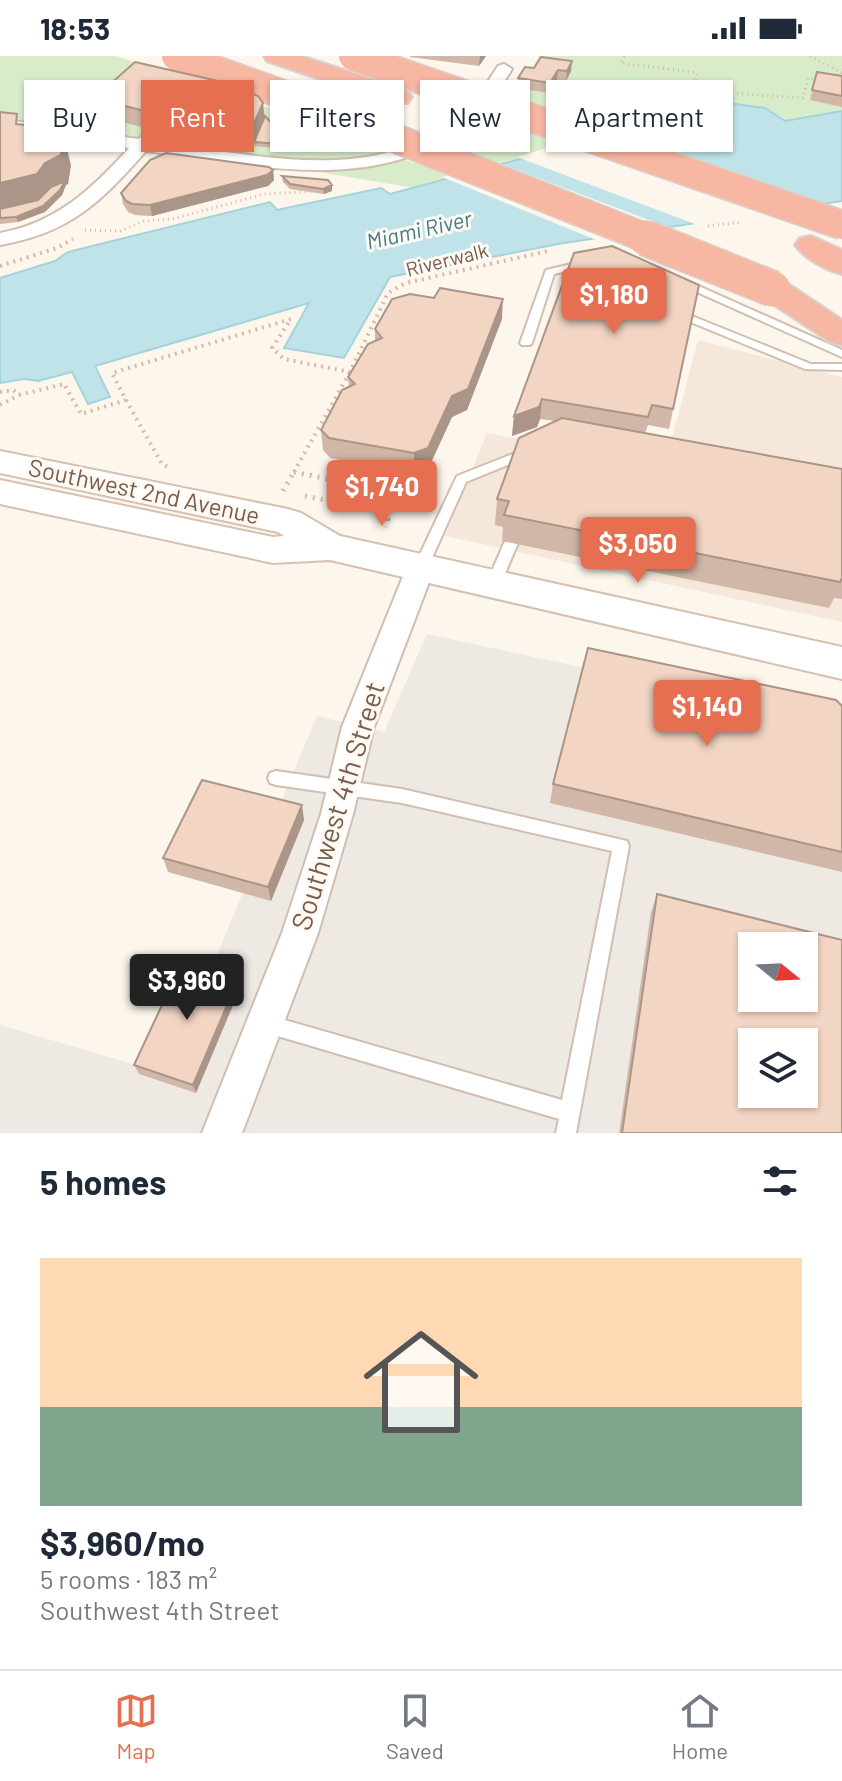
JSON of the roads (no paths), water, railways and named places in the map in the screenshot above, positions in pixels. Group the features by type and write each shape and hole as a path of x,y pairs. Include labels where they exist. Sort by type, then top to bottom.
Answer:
{"highway":[{"path":"176,56 321,108 842,314"},
{"path":"276,56 331,72 753,222"},
{"path":"353,56 842,225"},
{"path":"842,256 797,240 842,264"},
{"path":"773,289 840,347"}],"street":[{"path":"205,80 228,56"},
{"path":"222,152 290,165 360,161 412,151 444,136 484,101 504,69"},
{"path":"0,124 141,137"},
{"path":"0,239 41,230 71,217 141,145"},
{"name":"Southwest 2nd Avenue","path":"0,462 71,492 273,550 330,547 842,663"},
{"name":"Southwest 2nd Avenue","path":"0,492 71,492"},
{"name":"Southwest 4th Street","path":"222,1133 300,933 344,788 358,727 420,569"}],"lane":[{"path":"526,343 550,272 594,262"},
{"path":"666,275 840,347"},
{"path":"692,319 809,367 842,367"},
{"path":"420,569 461,479 542,447"},
{"path":"493,585 511,543"},
{"path":"264,1023 568,1123 621,846 402,796 276,778"}],"water":[{"name":"Miami River","path":"733,104 765,108 785,121 842,111 842,201 558,244 390,277 344,358 284,348 309,303 95,366 110,397 88,404 72,372 38,381 24,379 0,383 0,278 55,261 68,252 270,202 277,210 381,188 390,194 546,152 733,152"}]}
